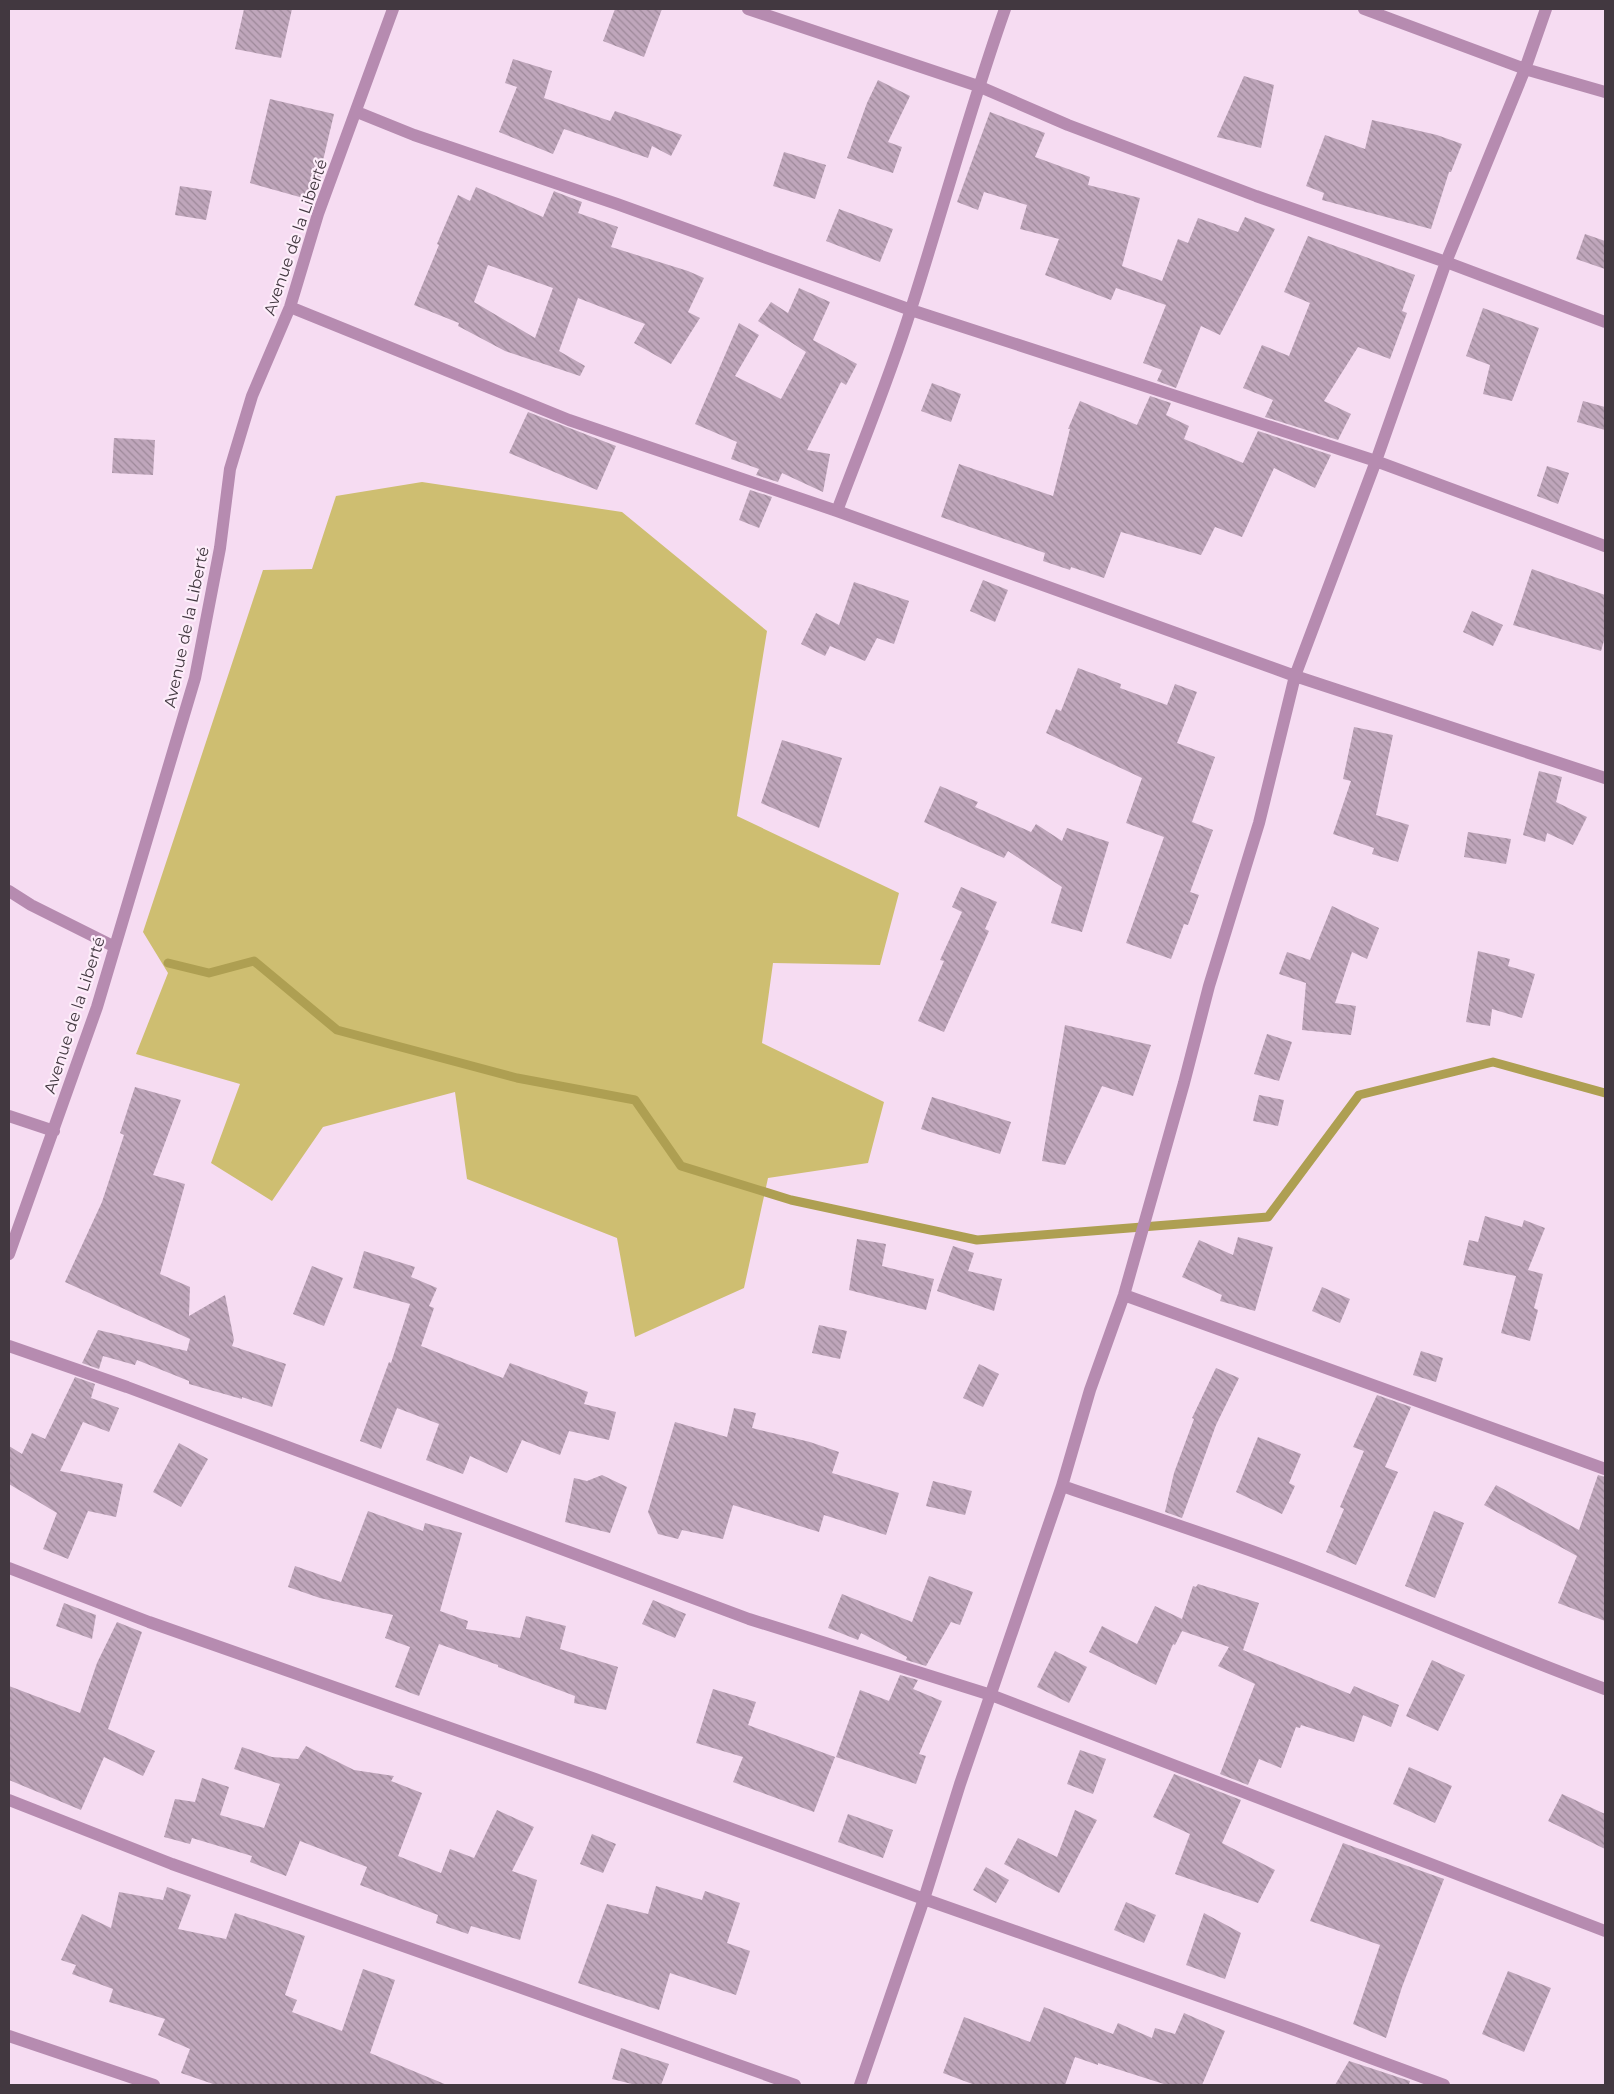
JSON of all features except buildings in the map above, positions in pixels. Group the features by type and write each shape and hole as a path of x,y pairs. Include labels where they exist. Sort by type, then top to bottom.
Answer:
{"street":[{"name":"Avenue de la Liberté","path":"9,1254 97,1007 113,946 195,678 220,548 230,469 252,396 290,307 318,214 357,112 393,9"},
{"path":"748,9 978,86 1068,125 1193,173 1446,262 1605,322"},
{"path":"837,511 886,385 911,310 978,86 1005,9"},
{"path":"1364,9 1525,69 1605,92"},
{"path":"860,2085 1062,1486 1090,1390 1124,1295 1184,1083 1209,986 1259,823 1295,676 1376,461 1446,262 1525,69 1546,9"},
{"path":"357,112 414,135 617,204 911,310 1376,461 1605,546"},
{"path":"290,307 569,420 837,511 1295,676 1605,778"},
{"path":"9,891 31,905 113,946"},
{"path":"9,1116 54,1131"},
{"path":"1124,1295 1605,1469"},
{"path":"9,1346 127,1387 749,1619 991,1695 1605,1931"},
{"path":"1062,1486 1202,1533 1316,1575 1605,1689"},
{"path":"9,1568 158,1625 595,1779 1444,2085"},
{"path":"9,1800 181,1867 795,2085"},
{"path":"9,2036 154,2085"}],"shaded area":[{"path":"422,482 622,512 767,631 737,816 899,893 880,965 773,963 762,1043 884,1102 868,1163 768,1178 744,1288 635,1337 617,1238 467,1179 455,1092 323,1127 272,1201 211,1163 240,1084 136,1054 168,973 143,932 263,570 312,569 336,496"}],"waterway":[{"path":"168,963 209,973 254,961 337,1030 517,1078 635,1100 681,1166 791,1200 977,1240 1268,1217 1359,1095 1493,1062 1605,1093"}]}
